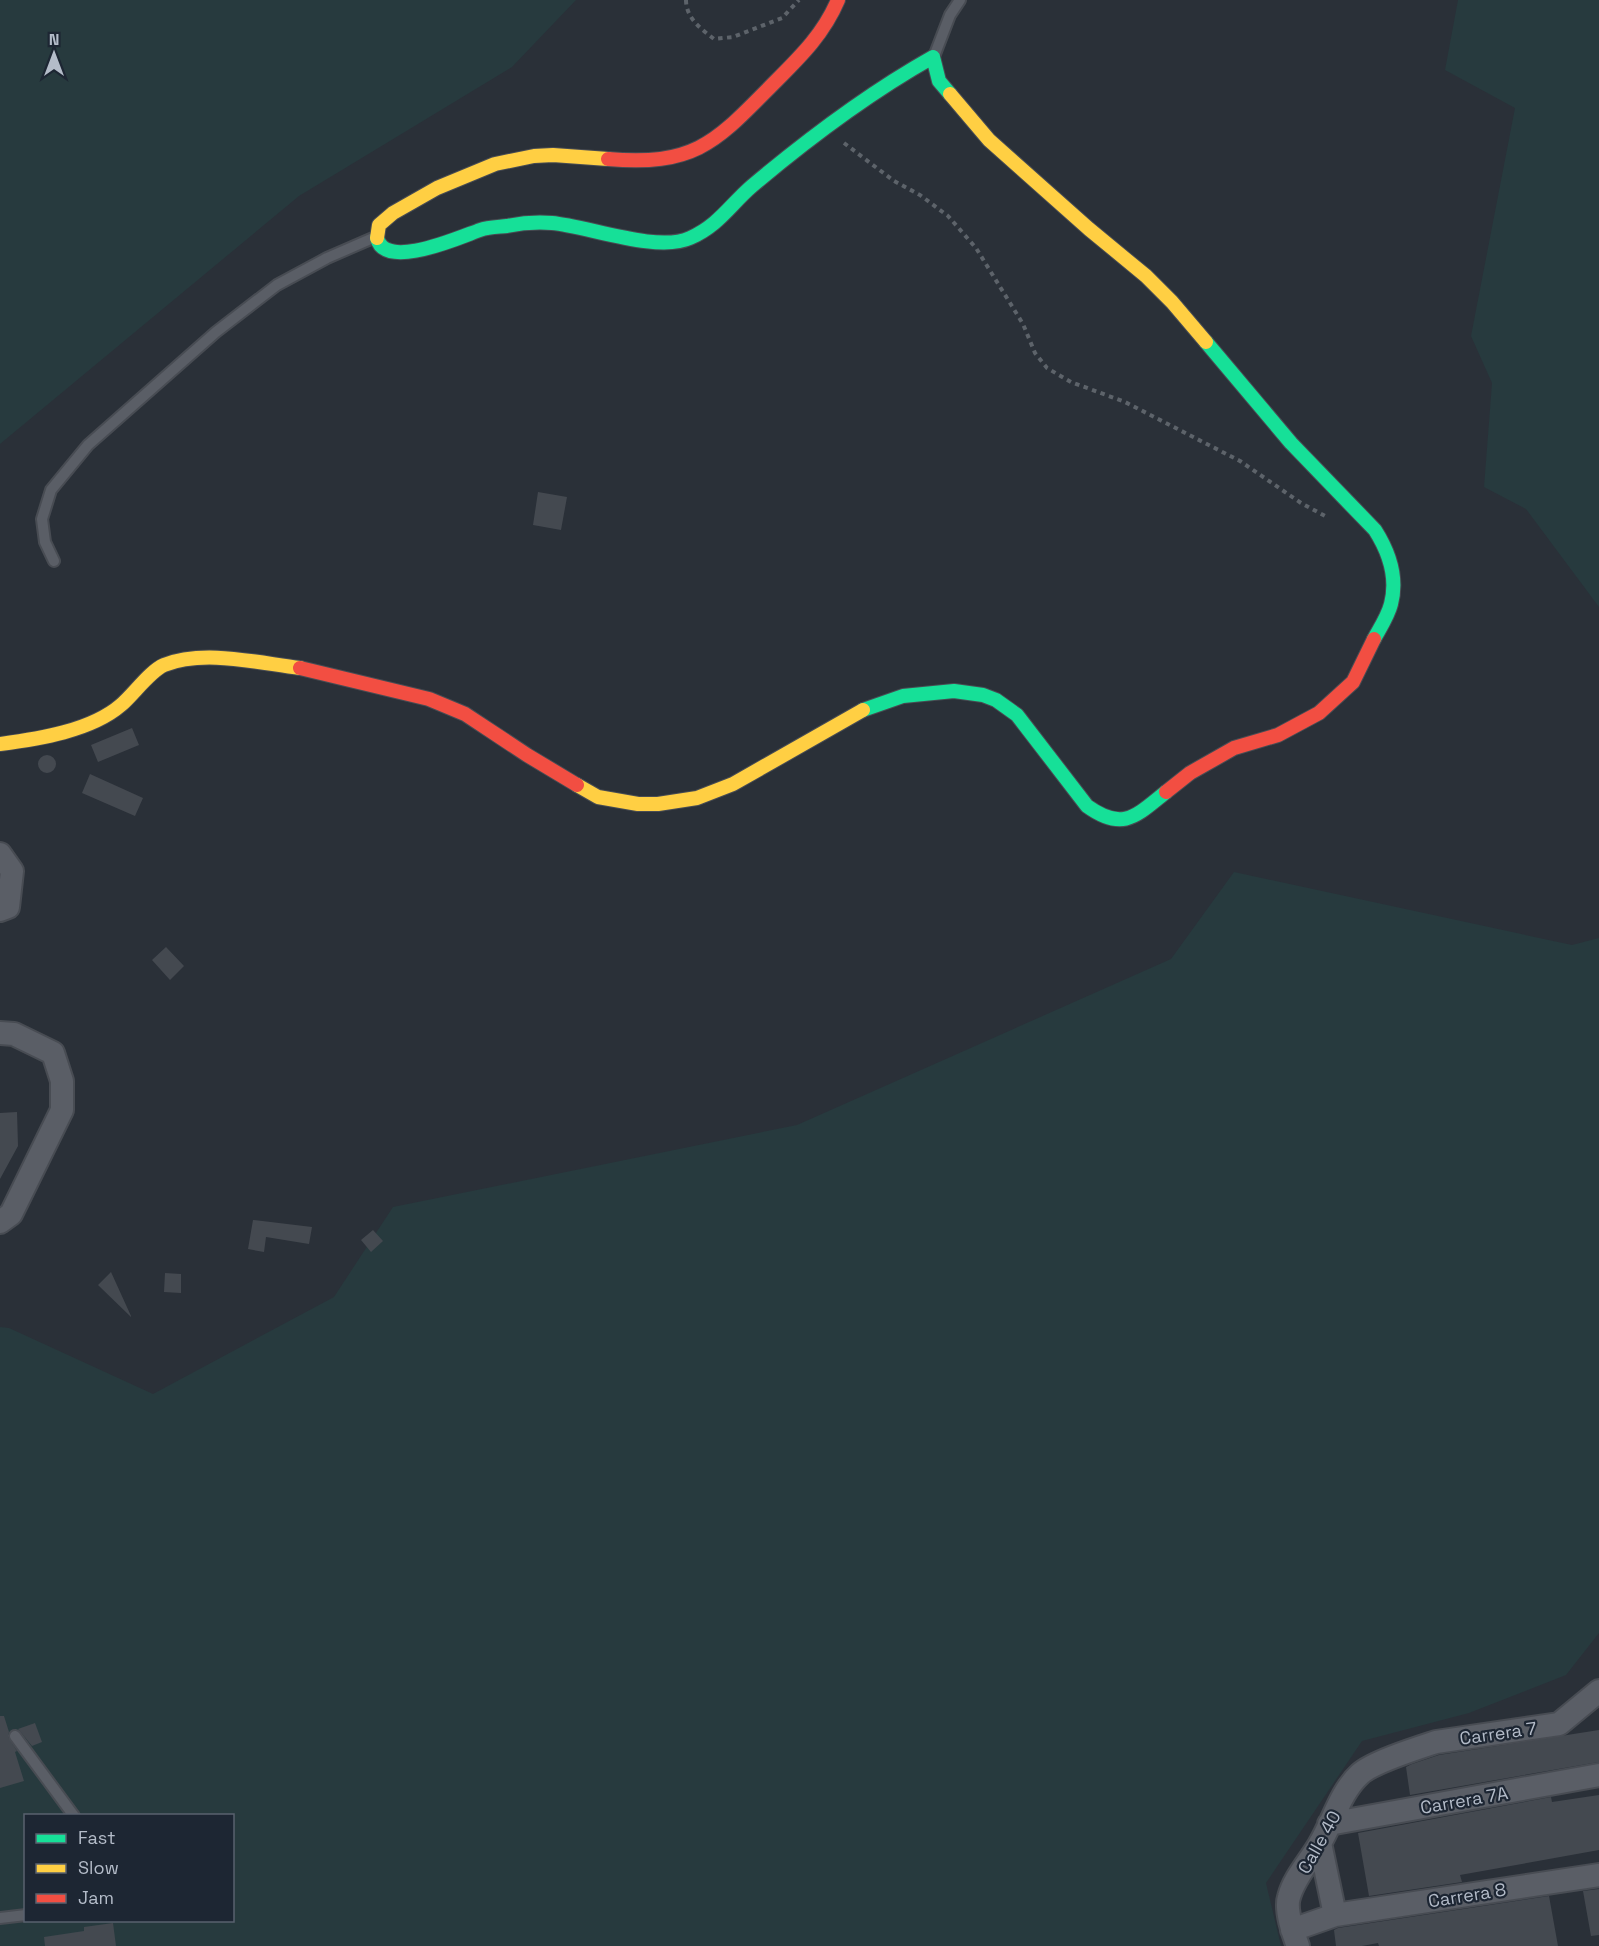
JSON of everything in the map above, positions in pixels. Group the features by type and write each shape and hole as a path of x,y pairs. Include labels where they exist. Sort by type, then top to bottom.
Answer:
{"street":[{"path":"0,744 40,739 92,722 119,707 161,666 197,657 243,660 357,680 429,699 465,714 527,755 598,797 658,804 697,798 733,784 855,714 886,700 921,693 969,692 996,700 1017,715 1087,806 1101,816 1119,820 1128,819 1145,810 1190,773 1234,748 1278,735 1319,713 1353,682 1391,604 1394,591 1392,564 1382,541 1375,530 1291,443 1172,302 1146,276 1089,230 989,141 939,81 933,57 876,91 751,187 716,223 687,238 662,242 604,235 552,223 517,224 483,230 412,252 391,252 378,242 376,237 378,225 401,208 427,192 456,179 506,162 551,154 648,161 667,159 701,148 729,128 813,44 838,0"},
{"path":"0,854 12,871 8,908 0,910"},
{"path":"0,1033 14,1034 52,1053 62,1081 62,1110 10,1214 0,1222"},
{"name":"Carrera 7","path":"1389,1759 1436,1742 1559,1724 1599,1691"},
{"name":"Calle 40","path":"1295,1938 1288,1899 1299,1877 1325,1834 1350,1785 1362,1772 1389,1759"},
{"name":"Carrera 7A","path":"1325,1834 1599,1775"},
{"path":"1325,1834 1335,1915"},
{"name":"Carrera 8","path":"1295,1938 1335,1915 1599,1875"}],"lane":[{"path":"933,57 950,15 960,0"},
{"path":"54,561 45,542 42,519 51,490 88,445 216,332 277,285 327,258 376,237"},
{"path":"10,729 40,739"},
{"path":"15,1736 73,1814"},
{"path":"0,1918 24,1915"}],"path":[{"path":"686,0 686,8 696,26 714,39 733,37 782,18 799,0"},
{"path":"828,128 846,146 948,216 976,248 1023,324 1035,352 1047,368 1071,382 1125,402 1240,461 1301,503 1330,518"}],"green space":[{"path":"0,0 576,0 512,67 299,196 0,444"},
{"path":"1458,0 1599,0 1599,607 1526,509 1484,487 1492,383 1471,336 1515,108 1445,70"},
{"path":"1234,872 1572,945 1599,938 1599,1633 1566,1675 1469,1713 1362,1741 1266,1883 1281,1946 0,1946 0,1327 9,1328 153,1394 334,1297 393,1207 797,1125 1171,959"}],"building":[{"path":"538,492 567,497 561,530 533,525"},
{"path":"132,728 139,745 98,762 91,745"},
{"path":"47,755 53,758 56,764 53,770 47,773 41,770 38,764 41,758"},
{"path":"90,774 143,798 135,816 82,793"},
{"path":"166,947 184,966 170,980 152,960"},
{"path":"17,1112 18,1146 0,1179 0,1113"},
{"path":"253,1220 312,1227 309,1244 266,1237 264,1252 248,1249"},
{"path":"373,1230 383,1241 371,1252 361,1240"},
{"path":"111,1272 131,1316 131,1317 98,1285"},
{"path":"165,1273 181,1274 181,1293 164,1292"},
{"path":"0,1716 4,1716 9,1732 8,1737 17,1751 15,1752 24,1781 0,1788"},
{"path":"35,1723 42,1742 32,1746 18,1729"},
{"path":"1599,1730 1599,1762 1410,1795 1406,1767 1412,1764 1439,1755"},
{"path":"1599,1795 1599,1850 1460,1875 1462,1882 1369,1896 1358,1833 1551,1797 1552,1802"},
{"path":"1599,1889 1599,1935 1591,1936 1583,1891"},
{"path":"1549,1896 1558,1946 1379,1946 1378,1943 1362,1946 1336,1946 1334,1930 1338,1928"},
{"path":"113,1923 116,1946 45,1946 44,1937 84,1931 84,1927"}],"traffic: fast":[{"path":"377,238 383,247 394,252 408,252 441,244 486,228 524,223 552,223 641,241 676,242 690,238 709,227 752,186 817,134 863,101 933,57 939,81 950,94"},
{"path":"1206,342 1291,443 1375,530 1380,538 1391,565 1393,594 1388,613 1374,639"},
{"path":"863,710 903,696 954,691 983,695 996,700 1017,715 1087,806 1099,814 1110,818 1129,818 1166,792"}],"traffic: slow":[{"path":"950,94 989,140 1146,276 1206,342"},
{"path":"377,238 379,225 393,213 437,188 495,164 534,156 553,155 608,159"},
{"path":"0,744 64,732 95,721 121,705 159,668 180,660 231,659 300,668"},
{"path":"577,785 598,797 638,804 658,804 697,798 733,784 863,710"}],"traffic: jam":[{"path":"608,159 639,160 686,153 722,133 757,101 804,52 826,23 838,0"},
{"path":"1166,792 1190,773 1234,748 1278,735 1319,713 1353,682 1374,639"},
{"path":"300,668 429,699 465,714 577,785"}]}
